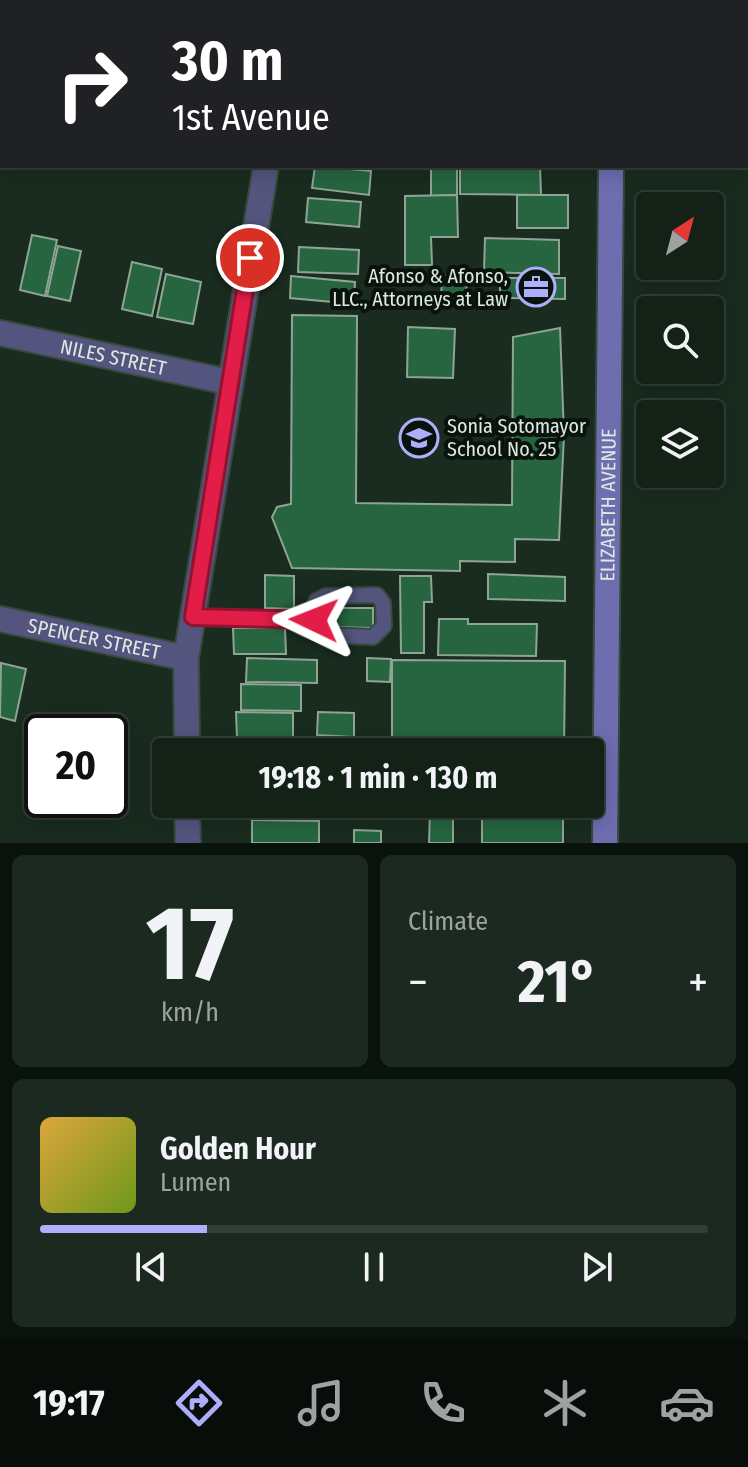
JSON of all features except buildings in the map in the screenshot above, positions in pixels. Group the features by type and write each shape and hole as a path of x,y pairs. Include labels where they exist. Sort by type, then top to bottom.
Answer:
{"street":[{"path":"187,738 186,658 266,168"},
{"name":"ELIZABETH AVENUE","path":"605,843 611,168"},
{"name":"NILES STREET","path":"0,333 229,382"},
{"name":"SPENCER STREET","path":"0,619 186,658"},
{"path":"187,818 188,843"}],"lane":[{"path":"377,595 383,603 384,626 373,637 318,633 314,620 316,601 326,596 377,595"},
{"path":"193,617 314,620"}],"place":[{"name":"Afonso & Afonso, LLC., Attorneys at Law","path":"536,287"},
{"name":"Sonia Sotomayor School No. 25","path":"419,438"}],"route":[{"path":"250,258 193,617 314,620"}]}
